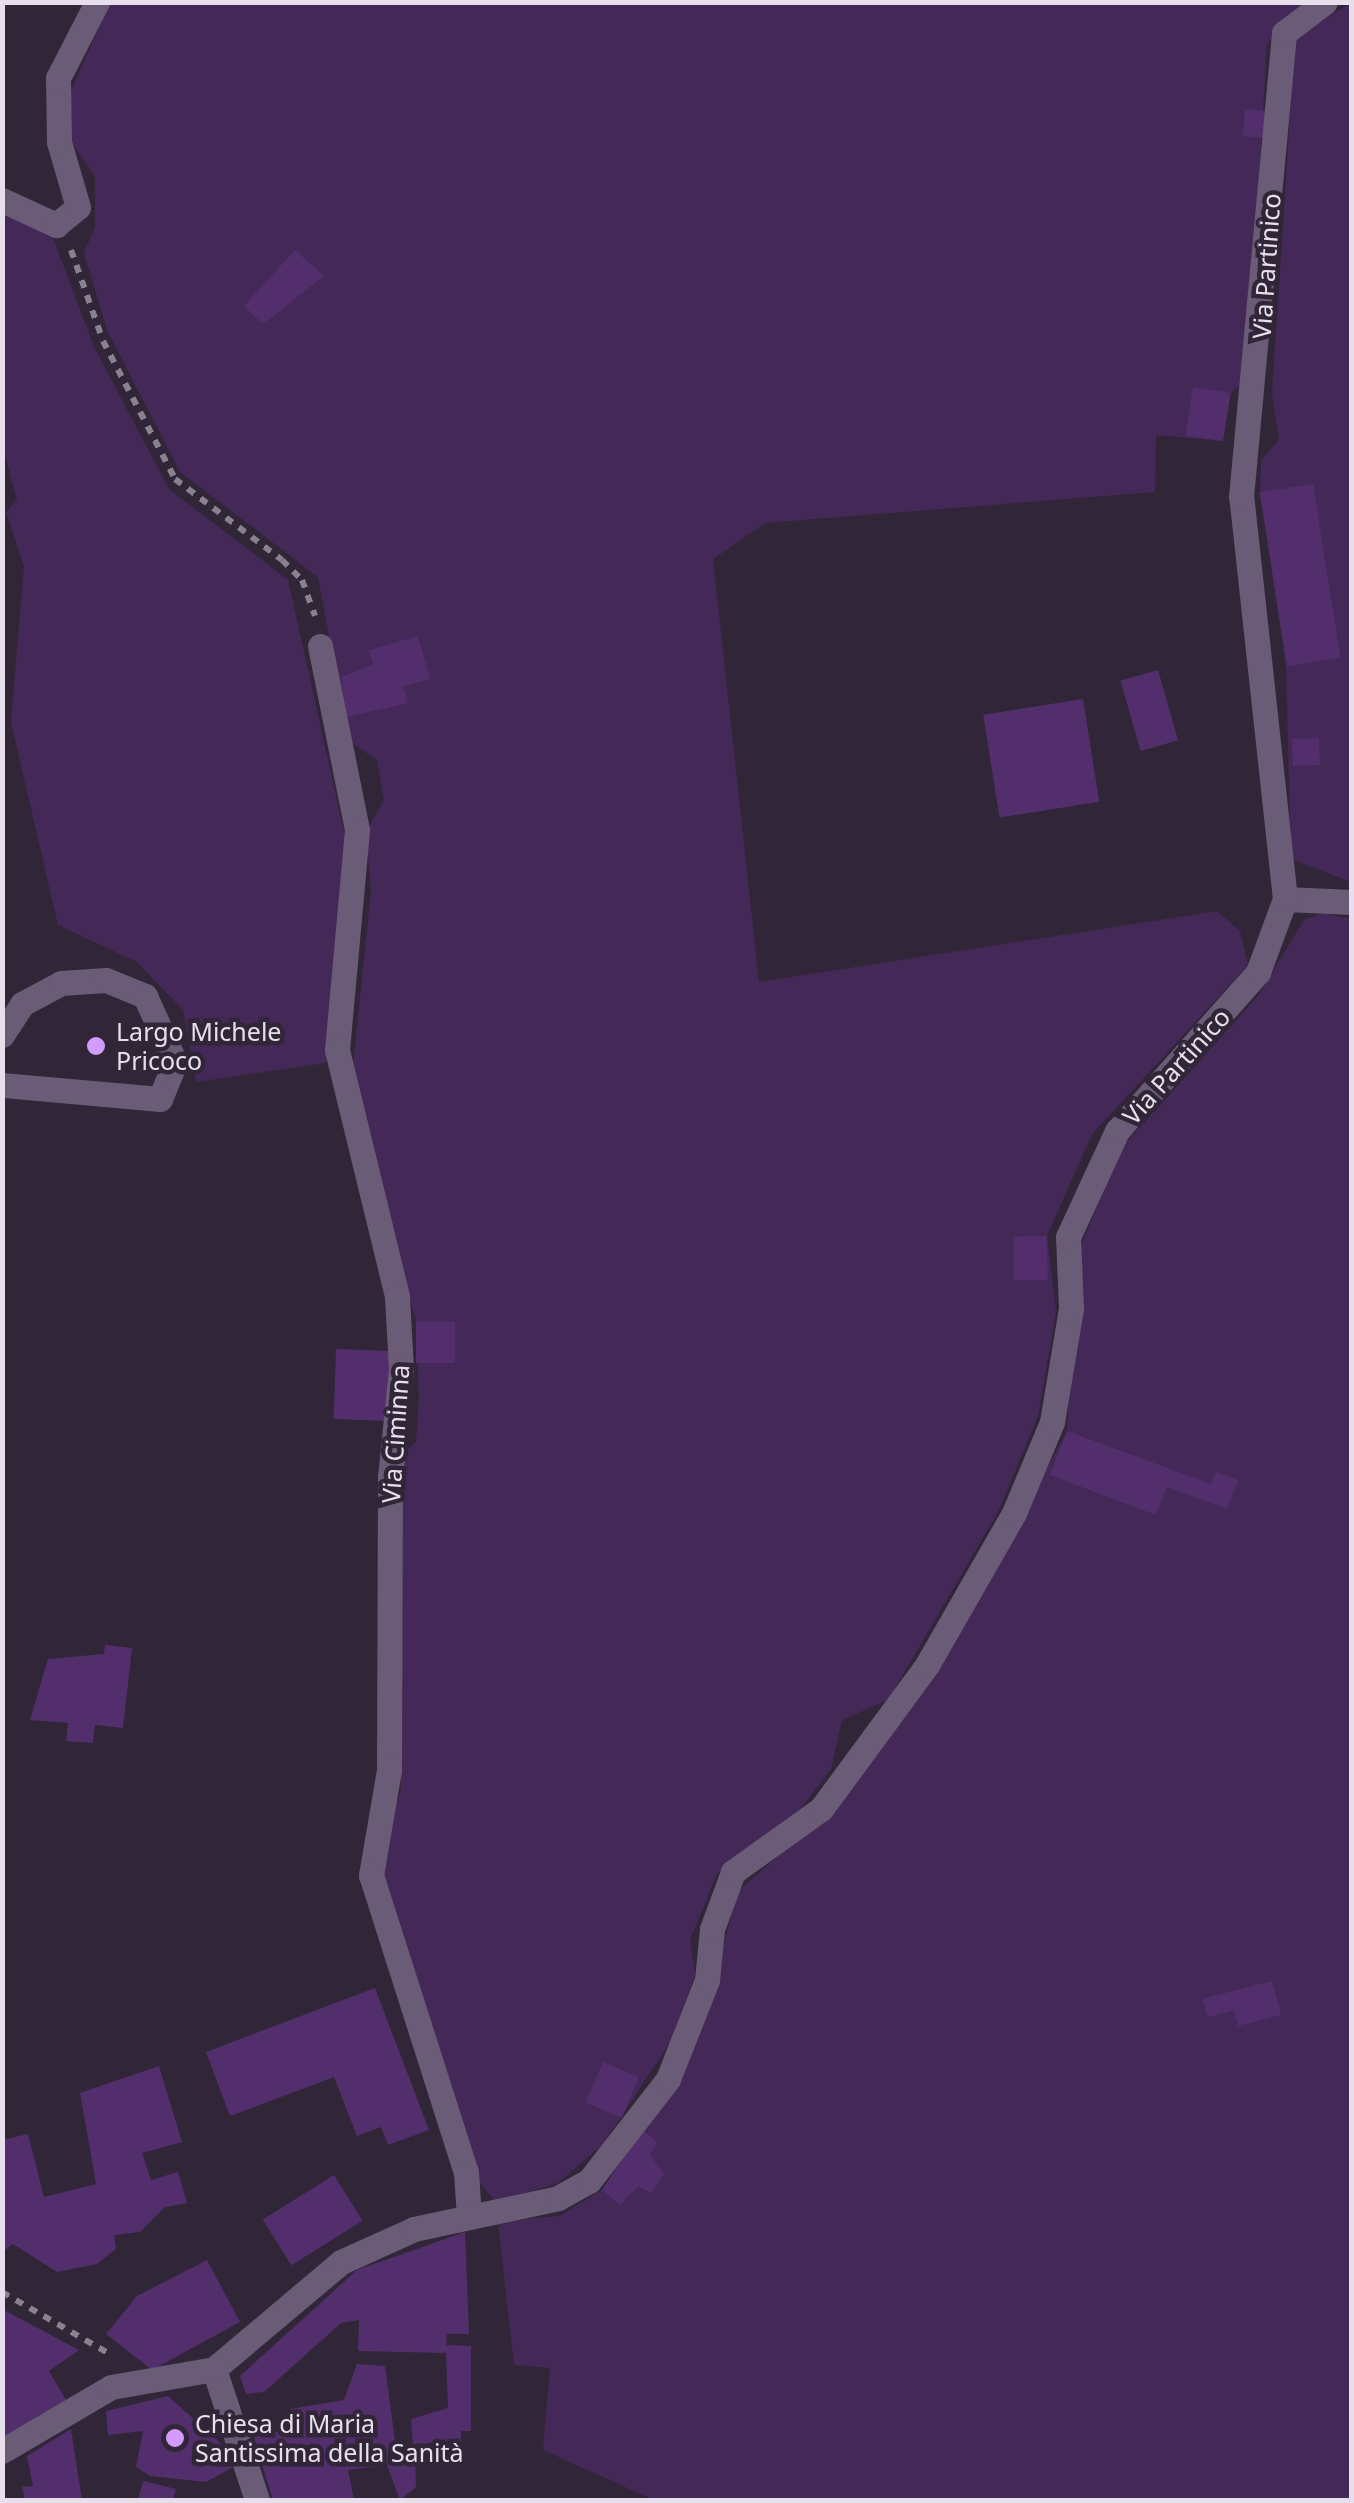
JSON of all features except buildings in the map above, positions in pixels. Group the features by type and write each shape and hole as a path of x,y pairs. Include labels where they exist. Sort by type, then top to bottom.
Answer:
{"street":[{"path":"2,200 56,225 78,207 60,142 58,78 97,2"},
{"name":"Via Partinico","path":"214,2369 342,2262 468,2216 558,2198 589,2181 668,2078 707,1980 712,1929 733,1872 821,1809 926,1665 1014,1513 1052,1422 1070,1308 1068,1237 1117,1131 1258,972 1285,899 1241,497 1284,33 1325,2"},
{"name":"Via Ciminna","path":"320,646 357,830 337,1050 397,1297 402,1369 388,1549 388,1770 371,1875 466,2172 468,2216"},
{"path":"1285,899 1352,902"},
{"path":"2,1035 22,1004 61,983 106,980 144,996 175,1062 160,1099 2,1085"},
{"path":"2,2452 111,2387 146,2384 214,2369 257,2500"}],"path":[{"path":"56,225 175,479 302,580 320,646"},
{"path":"2,2292 146,2384"}],"shaded area":[{"path":"110,3 1309,3 1267,44 1247,380 1231,393 1223,441 1156,435 1155,492 765,523 713,559 759,982 1217,911 1240,931 1248,965 1092,1134 1047,1236 1056,1312 1038,1416 998,1512 888,1700 842,1720 831,1769 799,1811 717,1874 690,1940 695,1975 671,2041 603,2144 558,2183 496,2202 479,2182 378,1860 401,1790 401,1455 416,1442 419,1398 416,1322 352,1076 371,891 366,832 384,800 377,760 348,740 318,577 180,472 107,330 84,253 95,227 95,177 67,135 69,95"},
{"path":"1351,3 1351,882 1291,859 1286,666 1260,492 1261,460 1279,440 1272,394 1295,37"},
{"path":"2,209 53,238 94,347 169,489 288,580 346,841 326,1063 196,1082 183,1010 137,962 58,925 11,722 24,567 6,512 17,500 3,447"},
{"path":"1323,913 1351,919 1351,2500 654,2500 543,2450 550,2368 514,2365 498,2222 559,2216 602,2190 701,2030 738,1891 838,1804 937,1675 1067,1431 1079,1251 1121,1148 1258,996 1304,920"}],"place":[{"name":"Largo Michele Pricoco","path":"96,1046"},
{"name":"Chiesa di Maria Santissima della Sanità","path":"175,2438"}]}
